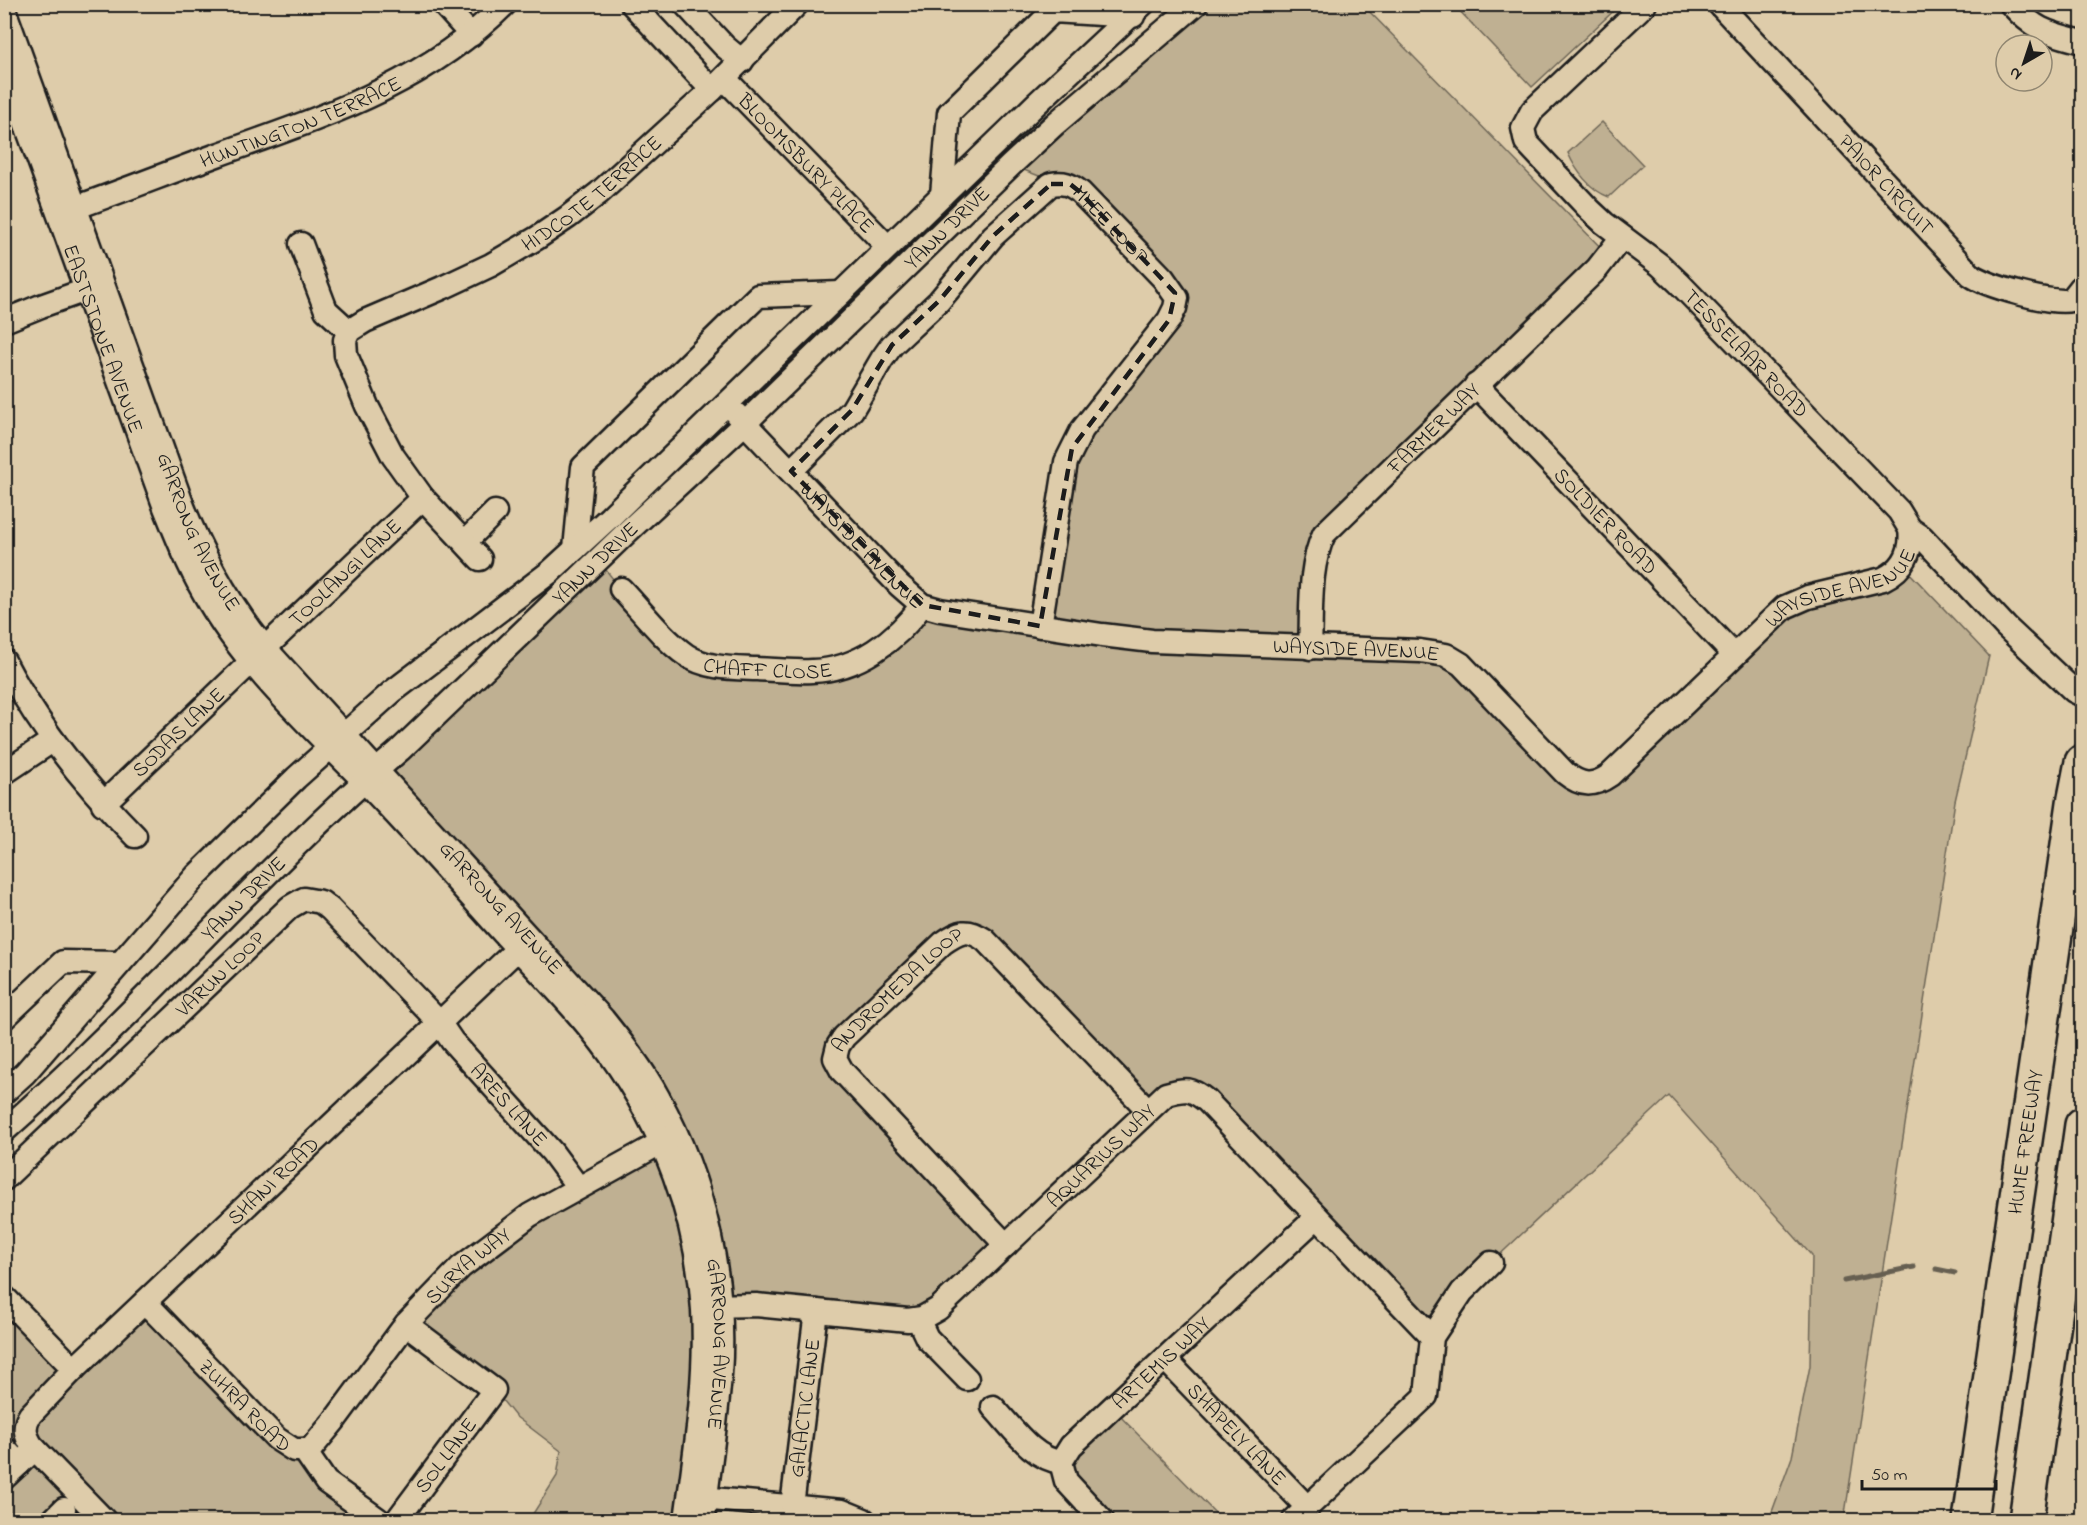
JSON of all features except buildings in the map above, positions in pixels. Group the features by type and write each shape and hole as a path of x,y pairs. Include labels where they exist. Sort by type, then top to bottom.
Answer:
{"highway":[{"name":"HUME FREEWAY","path":"1970,1521 2074,803 2082,762"},
{"path":"2026,1521 2082,1125"}],"street":[{"path":"443,4 471,35"},
{"name":"HUNTINGTON TERRACE","path":"68,211 362,101 440,58 471,35 505,4"},
{"name":"BLOOMSBURY PLACE","path":"632,4 888,248"},
{"name":"BLOOMSBURY PLACE","path":"685,4 742,61"},
{"name":"HIDCOTE TERRACE","path":"349,331 364,321 491,265 537,238 599,194 742,61 796,4"},
{"name":"YANN DRIVE","path":"4,1131 64,1078 231,908 745,423 1011,165 1055,124 1196,4"},
{"name":"TESSELAAR ROAD","path":"1645,4 1532,111 1523,128 1527,141 1590,210 1660,265 1679,283 1899,511 1910,529 1922,537 2025,646 2082,695"},
{"name":"PAIOR CIRCUIT","path":"1719,4 1971,275 1985,283 2058,302 2071,300 2082,286"},
{"path":"2011,4 2033,26 2082,42"},
{"name":"EASTSTONE AVENUE","path":"4,9 19,97"},
{"path":"942,195 949,113 1053,11 1138,10"},
{"name":"YANN DRIVE","path":"4,1092 25,1073 196,876 392,692 550,573 1035,105 1138,10"},
{"name":"EASTSTONE AVENUE","path":"4,64 68,211 182,552 205,596 233,638"},
{"name":"MYEE LOOP","path":"791,471 843,421 892,345 939,301 993,236 1051,184 1061,182 1070,184 1163,278 1177,298 1169,320 1082,430 1072,448 1064,477 1040,626"},
{"name":"FARMER WAY","path":"1310,648 1314,570 1316,554 1324,534 1597,269 1622,237"},
{"path":"301,244 326,310 349,331 345,340 346,356 367,406 393,456 423,498 480,559"},
{"path":"4,321 95,287"},
{"name":"EASTSTONE AVENUE","path":"95,287 127,349"},
{"path":"575,549 583,467 758,296 841,293"},
{"name":"GARRONG AVENUE","path":"127,349 195,539 259,654 308,726 338,741 524,943 608,1052 645,1109 669,1138 711,1306 703,1360 700,1505 687,1521"},
{"name":"SOLDIER ROAD","path":"1476,385 1734,655"},
{"name":"WAYSIDE AVENUE","path":"726,404 899,585 922,604 940,610 1152,641 1429,652 1453,657 1565,773 1582,784 1591,784 1610,775 1774,616 1794,603 1892,575 1905,560 1910,549 1910,529"},
{"name":"TOOLANGI LANE","path":"259,654 423,498"},
{"path":"465,542 495,512"},
{"name":"CHAFF CLOSE","path":"621,589 686,655 715,667 729,668 813,671 850,664 897,635 922,604"},
{"name":"GARRONG AVENUE","path":"233,638 259,654"},
{"name":"SODAS LANE","path":"103,804 259,654"},
{"path":"4,661 52,741 103,804 135,836"},
{"path":"4,773 52,741"},
{"name":"VARUN LOOP","path":"4,1179 297,902 309,899 321,902 330,909 439,1022"},
{"name":"ANDROMEDA LOOP","path":"1006,1245 842,1071 835,1058 838,1046 844,1037 953,935 965,931 985,940 1148,1110"},
{"name":"SHANI ROAD","path":"18,1454 26,1420 74,1369 524,943"},
{"path":"4,1018 63,962 120,963"},
{"name":"ARES LANE","path":"439,1022 452,1041 552,1152 579,1187"},
{"name":"AQUARIUS WAY","path":"918,1319 938,1309 1166,1094 1182,1089 1195,1092 1207,1101 1432,1337"},
{"name":"SURYA WAY","path":"304,1450 310,1450 315,1446 406,1324 461,1267 530,1215 669,1138"},
{"name":"ARTEMIS WAY","path":"1061,1462 1071,1446 1317,1217"},
{"path":"1301,1514 1426,1395 1432,1337 1462,1292 1491,1263"},
{"path":"4,1296 74,1369"},
{"name":"ZUHRA ROAD","path":"145,1302 277,1439 294,1450 304,1450 327,1482 379,1521"},
{"path":"711,1306 756,1305 908,1320 918,1319 927,1338 967,1379"},
{"name":"GALACTIC LANE","path":"802,1511 816,1311"},
{"name":"SOL LANE","path":"397,1521 494,1390 406,1324"},
{"name":"SHAPELY LANE","path":"1165,1359 1301,1514"},
{"path":"993,1407 1036,1452 1050,1461 1061,1462 1066,1481 1102,1521"},
{"path":"18,1454 104,1521"},
{"path":"700,1505 729,1499 802,1511 842,1511 864,1521"}],"highlighted area":[{"path":"1051,184 1070,184 1080,192 1175,293 1169,320 1072,448 1040,626 922,605 791,471 852,410 892,345 939,301 993,236"}],"shaded area":[{"path":"1191,5 1363,5 1609,256 1331,526 1310,647 1438,652 1591,784 1774,617 1902,565 1989,656 1955,801 1844,1520 1769,1520 1792,1457 1810,1366 1812,1256 1669,1096 1491,1263 1432,1337 1195,1092 1148,1110 965,931 835,1058 1006,1245 938,1309 720,1306 677,1134 377,770 598,560 621,589 686,655 832,669 922,605 1040,626 1064,477 1175,308 1080,192 1011,165"},
{"path":"1454,5 1620,5 1532,87"},
{"path":"1602,122 1643,165 1609,197 1596,190 1584,179 1568,153"},
{"path":"661,1142 698,1270 686,1520 529,1520 557,1476 561,1451 515,1416 494,1390 406,1324 461,1267"},
{"path":"4,1297 74,1369 145,1302 379,1520 104,1520 81,1497 56,1520 5,1520 5,1478 26,1457 5,1434"},
{"path":"1112,1408 1222,1520 1102,1520 1065,1455"}],"waterway":[{"path":"1844,1281 1914,1267"},
{"path":"1936,1269 1955,1273"}]}
